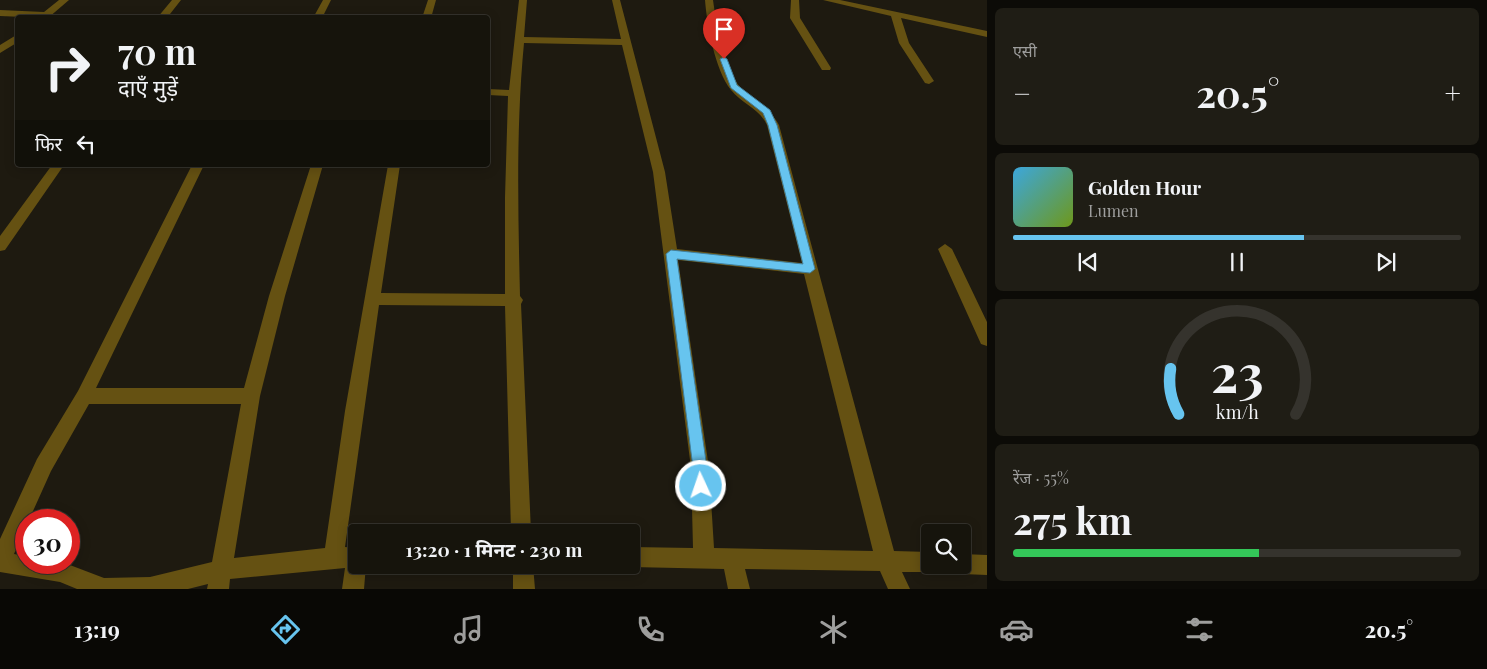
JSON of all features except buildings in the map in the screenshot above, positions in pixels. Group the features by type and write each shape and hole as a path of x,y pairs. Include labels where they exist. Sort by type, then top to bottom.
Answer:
{"street":[{"path":"45,15 65,0"},
{"path":"163,15 177,0"},
{"path":"319,15 327,0"},
{"path":"427,15 432,0"},
{"path":"521,524 515,405 511,197 514,93 523,0"},
{"path":"616,0 659,172 700,468 704,559"},
{"path":"708,0 728,77 742,94 767,112 773,125 886,561 899,589"},
{"path":"795,0 796,18 826,68"},
{"path":"828,0 987,34"},
{"path":"863,0 987,25"},
{"path":"0,12 33,15"},
{"path":"895,14 904,42 929,81"},
{"path":"0,50 15,39"},
{"path":"519,40 626,42"},
{"path":"490,92 514,93"},
{"path":"0,246 57,167"},
{"path":"197,167 84,396 44,466 0,562 60,572 104,589 150,588 220,579 334,557 348,559"},
{"path":"220,579 251,396 277,296 316,167"},
{"path":"334,557 394,167"},
{"path":"945,249 987,339"},
{"path":"671,254 810,269"},
{"path":"373,300 514,300"},
{"path":"84,396 251,396"},
{"path":"640,557 921,562"},
{"path":"732,560 739,589"},
{"path":"971,564 987,565"},
{"path":"353,589 355,574"},
{"path":"523,574 524,589"}],"route":[{"path":"701,486 671,254 810,269 773,125 767,112 734,86 728,77 724,59"}]}
